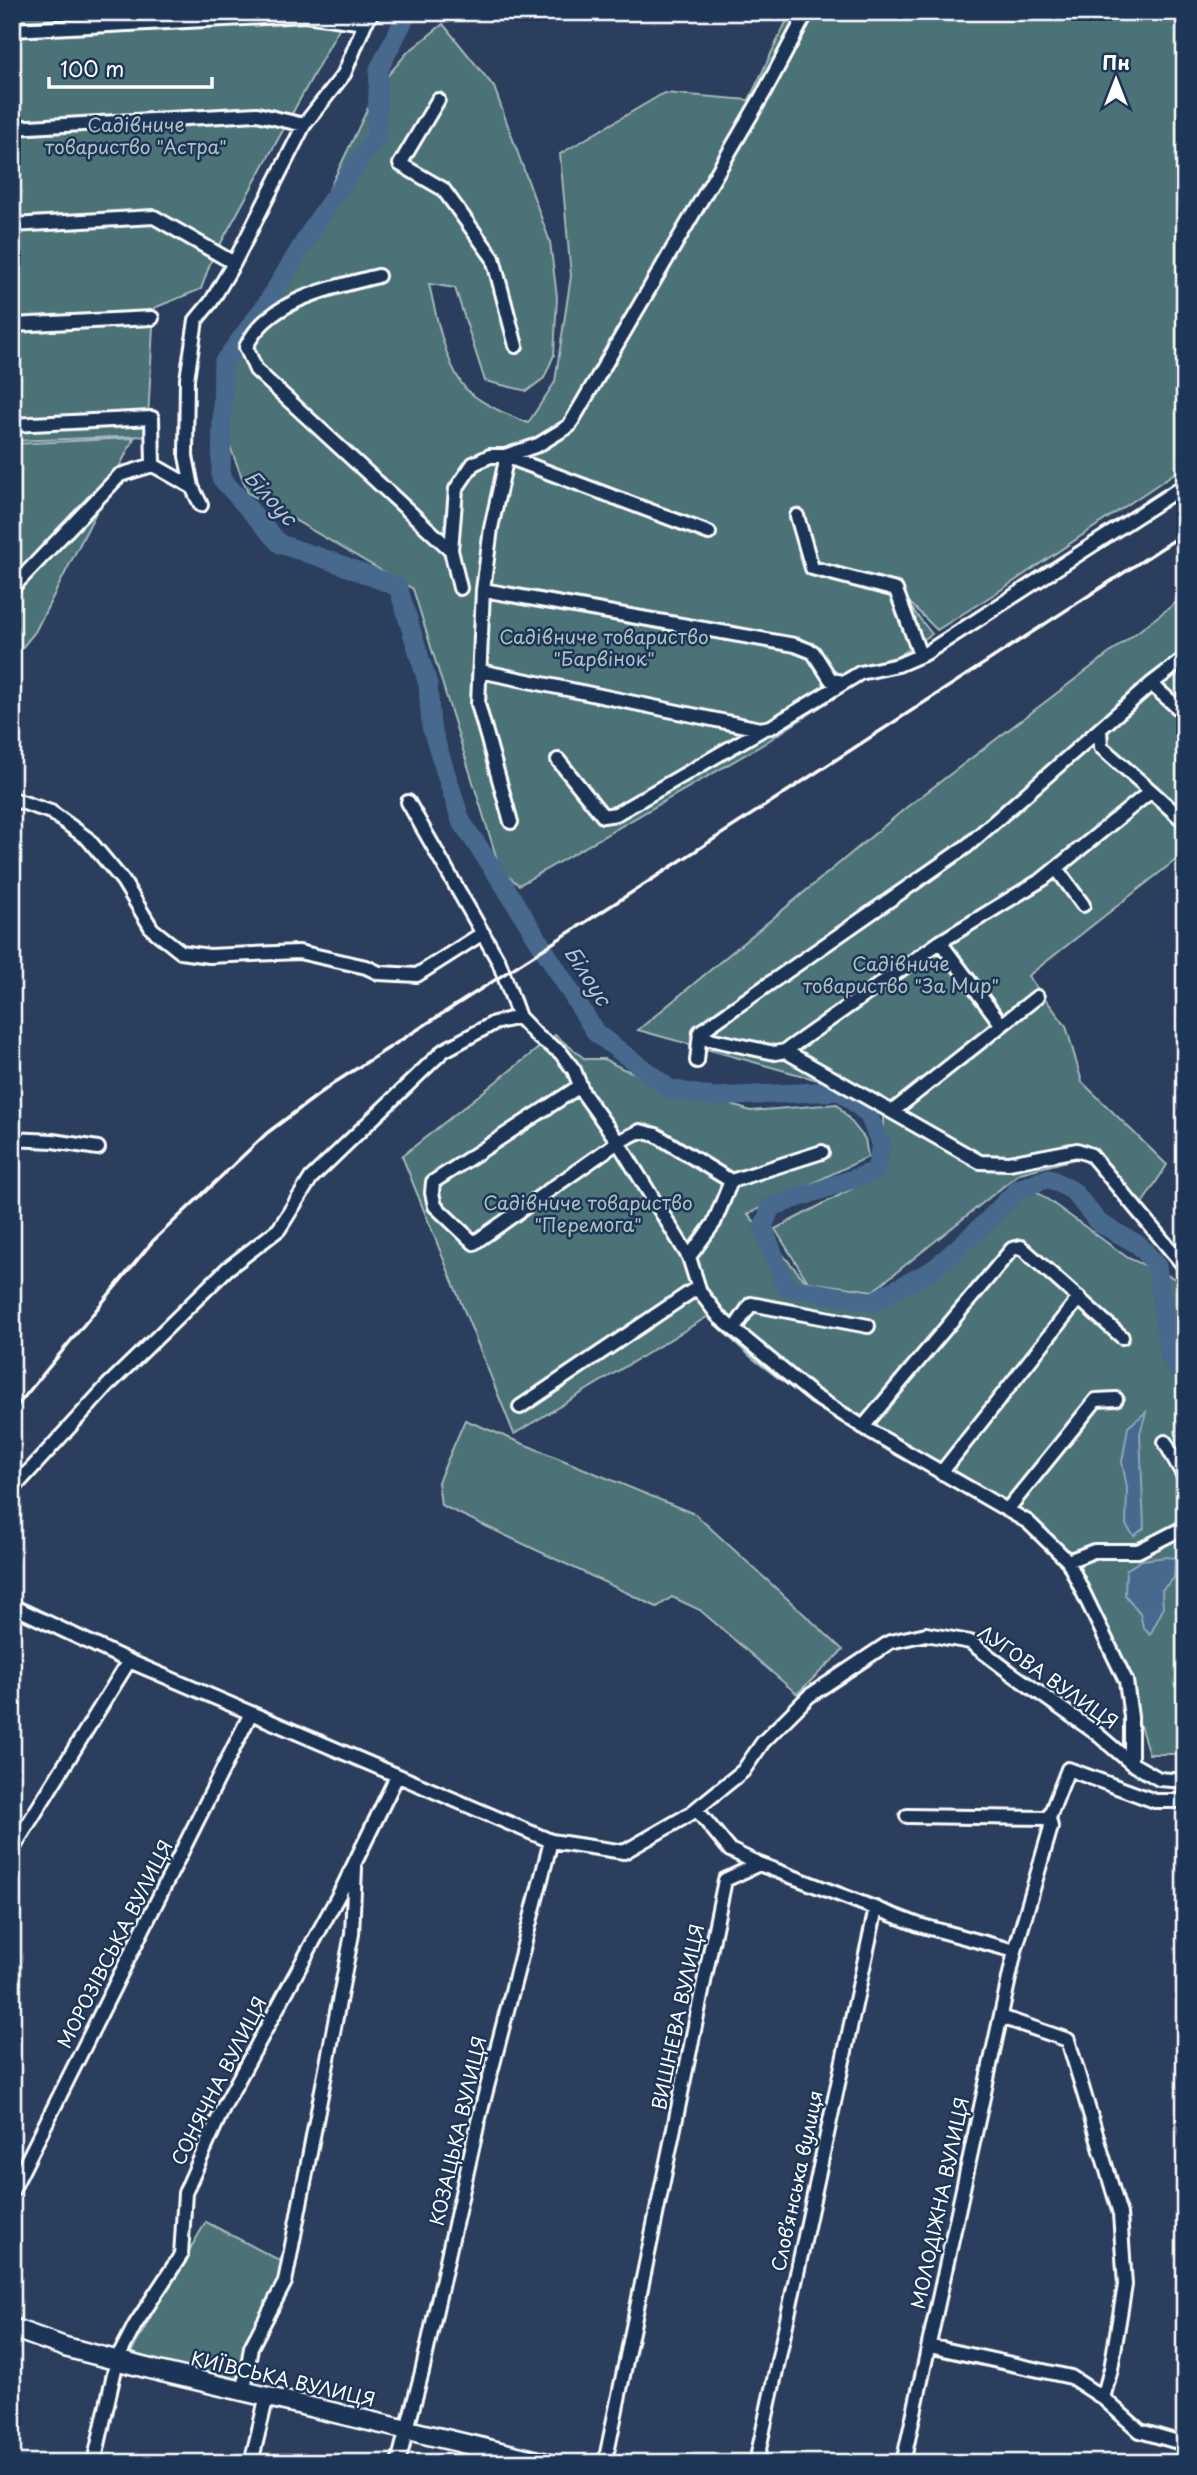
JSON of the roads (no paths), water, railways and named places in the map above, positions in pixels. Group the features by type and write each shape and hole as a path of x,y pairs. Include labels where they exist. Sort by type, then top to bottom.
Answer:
{"main road":[{"name":"КИЇВСЬКА ВУЛИЦЯ","path":"12,2328 65,2347 547,2463"}],"street":[{"path":"460,588 451,550 456,489 473,464 491,456 505,456 538,445 569,426 765,91 807,12"},
{"path":"12,30 305,15 369,18 344,74 303,125 234,263 211,302 196,320 187,379 186,456 192,487 201,505"},
{"path":"438,100 400,164 443,189 493,258 516,346"},
{"path":"12,128 257,114 303,125"},
{"path":"12,225 154,217 234,263"},
{"path":"378,276 313,293 268,317 251,334 246,347 256,370 451,550"},
{"path":"12,324 152,318"},
{"path":"12,425 152,418 153,466"},
{"path":"505,456 709,533"},
{"path":"505,456 491,528 483,590 478,704 510,822"},
{"path":"12,588 120,475 153,466 192,487"},
{"path":"558,760 603,816 616,814 771,727 860,673 898,665 920,655 1185,485"},
{"path":"797,516 812,568 896,590 920,655"},
{"path":"483,590 795,645 813,652 831,680 843,682"},
{"path":"697,1062 700,1032 967,846 1185,658"},
{"path":"480,671 764,729"},
{"path":"1152,684 1185,714"},
{"path":"1100,729 1101,747 1185,822"},
{"path":"700,1037 775,1053 785,1051 940,942 1043,879 1151,791"},
{"path":"12,799 51,812 88,839 122,881 152,929 181,952 209,956 299,952 366,967 380,974 417,975 484,933"},
{"path":"408,802 499,962 519,1017 538,1037 560,1052 574,1070 583,1093 618,1142 689,1257 698,1287 720,1318 814,1396 1028,1522 1068,1561 1126,1681 1131,1717 1131,1763"},
{"path":"1056,868 1083,905"},
{"path":"940,942 1002,1025"},
{"path":"893,1111 1037,997"},
{"path":"12,1490 108,1385 165,1329 227,1269 279,1229 311,1178 443,1051 494,1023 519,1017"},
{"path":"785,1051 981,1162 1009,1163 1077,1150 1091,1155 1185,1267"},
{"path":"580,1086 433,1182 435,1206 474,1243 618,1142 640,1131 656,1135 731,1181 822,1152"},
{"path":"12,1139 53,1141 98,1148"},
{"path":"689,1257 714,1223 731,1181"},
{"path":"863,1427 1012,1249 1021,1247 1122,1337"},
{"path":"520,1407 698,1287"},
{"path":"941,1473 1079,1298"},
{"path":"734,1329 751,1304 869,1326"},
{"path":"1007,1510 1096,1400 1116,1399"},
{"path":"1165,1442 1185,1478"},
{"path":"1068,1561 1094,1551 1138,1551 1185,1527"},
{"name":"ЛУГОВА ВУЛИЦЯ","path":"12,1606 129,1661 551,1842 624,1852 696,1809 743,1771 763,1742 809,1696 890,1642 926,1634 971,1642 1096,1733 1131,1763 1159,1779 1185,1781"},
{"path":"12,1850 129,1661"},
{"name":"МОРОЗІВСЬКА ВУЛИЦЯ","path":"12,2191 251,1713"},
{"name":"МОЛОДІЖНА ВУЛИЦЯ","path":"904,2463 1015,1951 1051,1827 1049,1818 1068,1769 1155,1801 1185,1801"},
{"name":"СОНЯЧНА ВУЛИЦЯ","path":"93,2463 117,2360 135,2325 181,2255 185,2193 223,2108 356,1860 397,1776"},
{"path":"696,1809 730,1850 759,1864 919,1925 1015,1951"},
{"path":"907,1816 1049,1818"},
{"name":"КОЗАЦЬКА ВУЛИЦЯ","path":"398,2463 422,2372 478,2122 551,1842"},
{"name":"СОНЯЧНА ВУЛИЦЯ","path":"244,2391 251,2347 285,2282 352,1934 356,1860"},
{"name":"ВИШНЕВА ВУЛИЦЯ","path":"606,2463 725,1881 759,1864"},
{"name":"Словʼянська вулиця","path":"756,2463 876,1908"},
{"path":"1001,2017 1068,2040 1119,2214 1125,2285 1111,2368 1103,2398"},
{"path":"929,2346 1071,2377 1103,2398 1140,2431 1185,2444"},
{"path":"251,2463 267,2396"}],"water":[{"path":"1146,1412 1140,1433 1144,1528 1134,1536 1126,1525 1127,1488 1122,1462 1128,1427"},
{"path":"1175,1558 1174,1578 1162,1590 1163,1609 1150,1635 1143,1627 1140,1613 1125,1595 1126,1570 1142,1560"}],"waterway":[{"name":"Білоус","path":"408,12 379,69 376,137 317,221 266,305 223,363 221,478 280,544 398,587 428,684 431,726 461,821 596,1033 670,1089 714,1097 841,1091 868,1114 881,1144 876,1171 771,1207 763,1227 786,1287 872,1302 934,1269 1018,1189 1049,1178 1073,1191 1099,1223 1139,1245 1157,1266 1169,1354 1185,1381"}],"railway":[{"path":"12,1412 153,1241 267,1133 334,1083 1185,533"}],"park label":[{"name":"Садівниче товариство \"Астра\"","path":"136,136"},
{"name":"Садівниче товариство \"Барвінок\"","path":"604,648"},
{"name":"Садівниче товариство \"За Мир\"","path":"901,975"},
{"name":"Садівниче товариство \"Перемога\"","path":"588,1214"}]}
